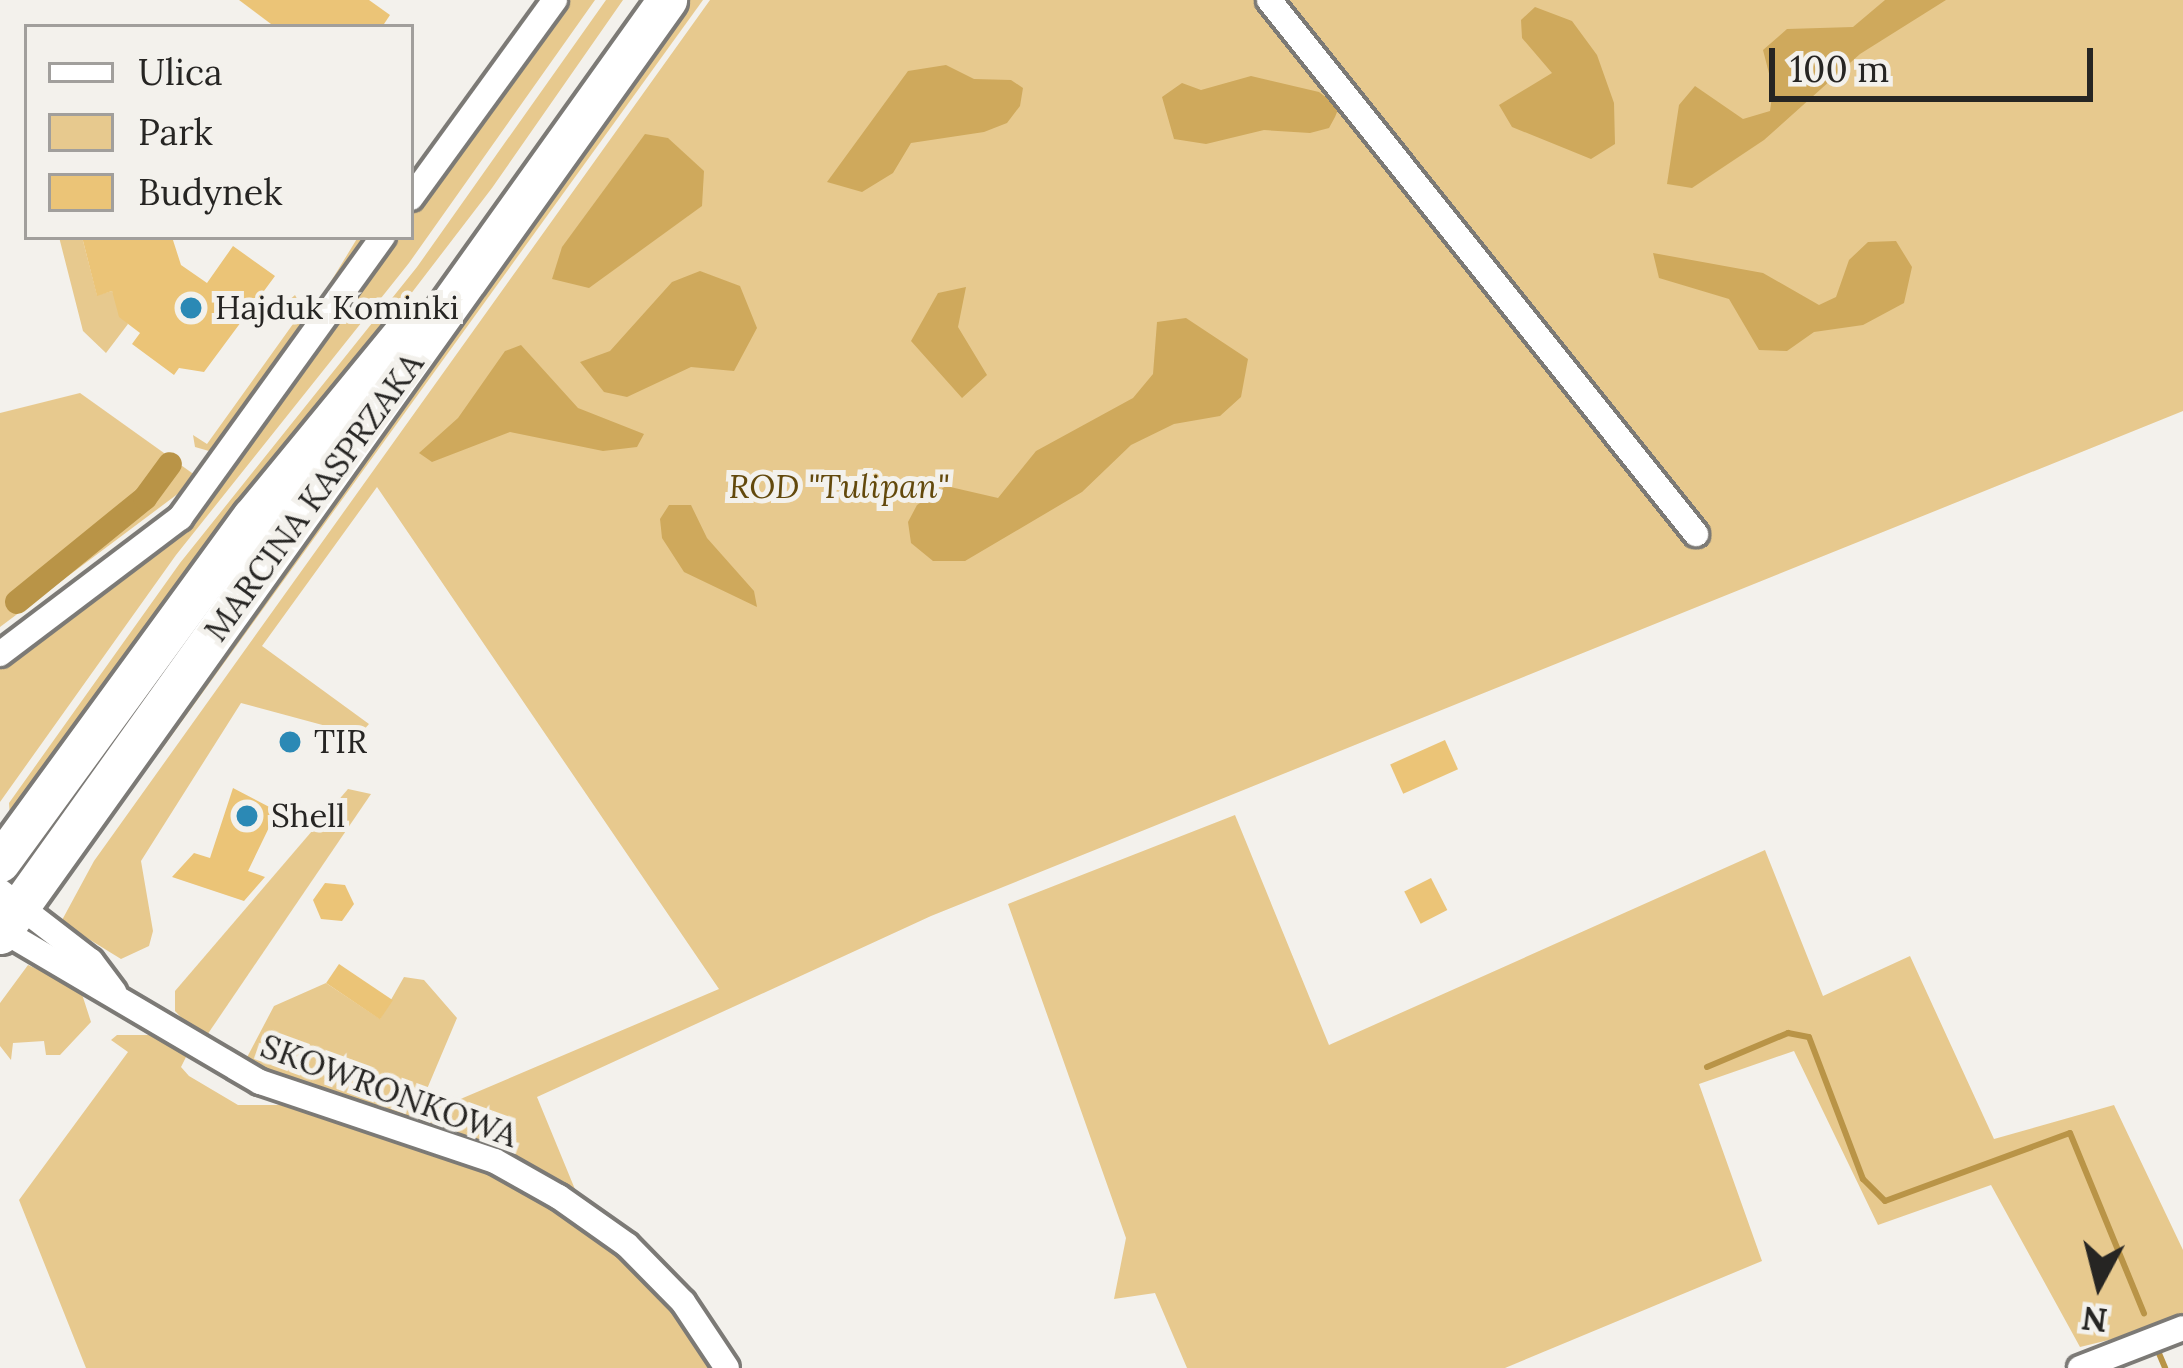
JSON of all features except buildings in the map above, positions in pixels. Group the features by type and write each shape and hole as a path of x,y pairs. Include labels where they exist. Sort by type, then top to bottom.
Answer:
{"main road":[{"name":"MARCINA KASPRZAKA","path":"0,862 252,517 420,310 641,0"},
{"name":"MARCINA KASPRZAKA","path":"5,918 668,0"}],"street":[{"path":"414,194 555,0"},
{"path":"1269,0 1696,534"},
{"path":"0,655 180,518 381,240"},
{"name":"SKOWRONKOWA","path":"5,918 192,1047 260,1082 495,1161 559,1197 627,1245 683,1302 727,1368"},
{"path":"2080,1368 2183,1328"}],"green space":[{"path":"566,0 595,0 409,263 176,555 0,802 0,669 206,500 393,240 414,240 414,211"},
{"path":"606,0 623,0 492,188 10,817 9,803 180,563 417,267"},
{"path":"684,0 703,0 159,753 174,717"},
{"name":"ROD \"Tulipan\"","path":"710,0 2183,0 2183,411 931,916 537,1097 586,1216 627,1245 727,1368 86,1368 19,1200 128,1052 111,1040 117,1035 154,1035 186,1057 181,1067 189,1076 238,1105 321,1105 319,1095 244,1063 274,1006 326,983 380,1019 404,977 424,980 457,1018 427,1089 444,1106 719,989 377,487 262,646 369,724 353,742 341,730 241,703 141,861 153,931 149,946 121,959 61,922 94,861"},
{"path":"60,240 83,240 97,295 112,291 128,324 106,353 83,331"},
{"path":"356,240 370,240 216,453 195,447 193,435 207,444 293,324 284,317 286,303 295,295 308,319"},
{"path":"80,393 199,478 0,627 0,413"},
{"path":"348,789 371,794 203,1041 175,1011 175,991"},
{"path":"1235,815 1329,1045 1765,850 1823,996 1910,956 1994,1139 2114,1105 2183,1250 2183,1322 2080,1347 1991,1185 1878,1225 1794,1051 1699,1084 1762,1261 1505,1368 1187,1368 1155,1293 1114,1299 1126,1238 1008,904"},
{"path":"28,965 80,988 91,1022 60,1055 46,1055 44,1041 13,1043 11,1060 0,1046 0,1003"}],"shaded area":[{"path":"1885,0 1946,0 1860,54 1764,140 1692,188 1667,184 1679,105 1695,86 1743,119 1770,111 1773,89 1763,50 1787,29 1853,27"},
{"path":"1535,7 1572,21 1597,55 1614,103 1615,144 1591,159 1512,127 1499,105 1552,73 1522,38 1521,20"},
{"path":"946,65 974,79 1011,80 1023,88 1020,106 1007,123 984,132 911,143 893,173 862,192 827,182 908,71"},
{"path":"1251,76 1319,92 1339,107 1329,128 1310,133 1264,130 1206,144 1174,139 1162,97 1182,83 1201,90"},
{"path":"645,134 668,138 704,171 702,206 589,288 552,279 562,247"},
{"path":"1896,241 1912,267 1904,303 1863,325 1814,332 1787,351 1759,350 1729,299 1659,278 1653,253 1763,273 1819,305 1836,297 1849,260 1868,242"},
{"path":"700,271 740,286 757,328 734,371 691,367 627,397 604,392 580,362 610,351 672,282"},
{"path":"966,287 958,327 987,375 962,398 911,341 938,293"},
{"path":"1186,318 1248,359 1241,397 1220,416 1174,424 1131,445 1082,492 965,561 933,561 911,543 908,522 917,505 946,486 998,498 1036,451 1133,398 1153,374 1157,322"},
{"path":"521,345 578,408 644,434 637,447 603,451 510,432 432,462 419,453 458,418 505,351"},
{"path":"669,505 691,505 707,538 754,591 757,607 684,572 662,538 660,519"}],"waterway":[{"path":"17,602 145,498 170,464"},
{"path":"1707,1067 1788,1033 1809,1037 1863,1179 1885,1201 2070,1133 2144,1313"},
{"path":"2155,1344 2165,1368"}],"place":[{"name":"Hajduk Kominki","path":"191,308"},
{"name":"TIR","path":"290,742"},
{"name":"Shell","path":"247,816"}]}
